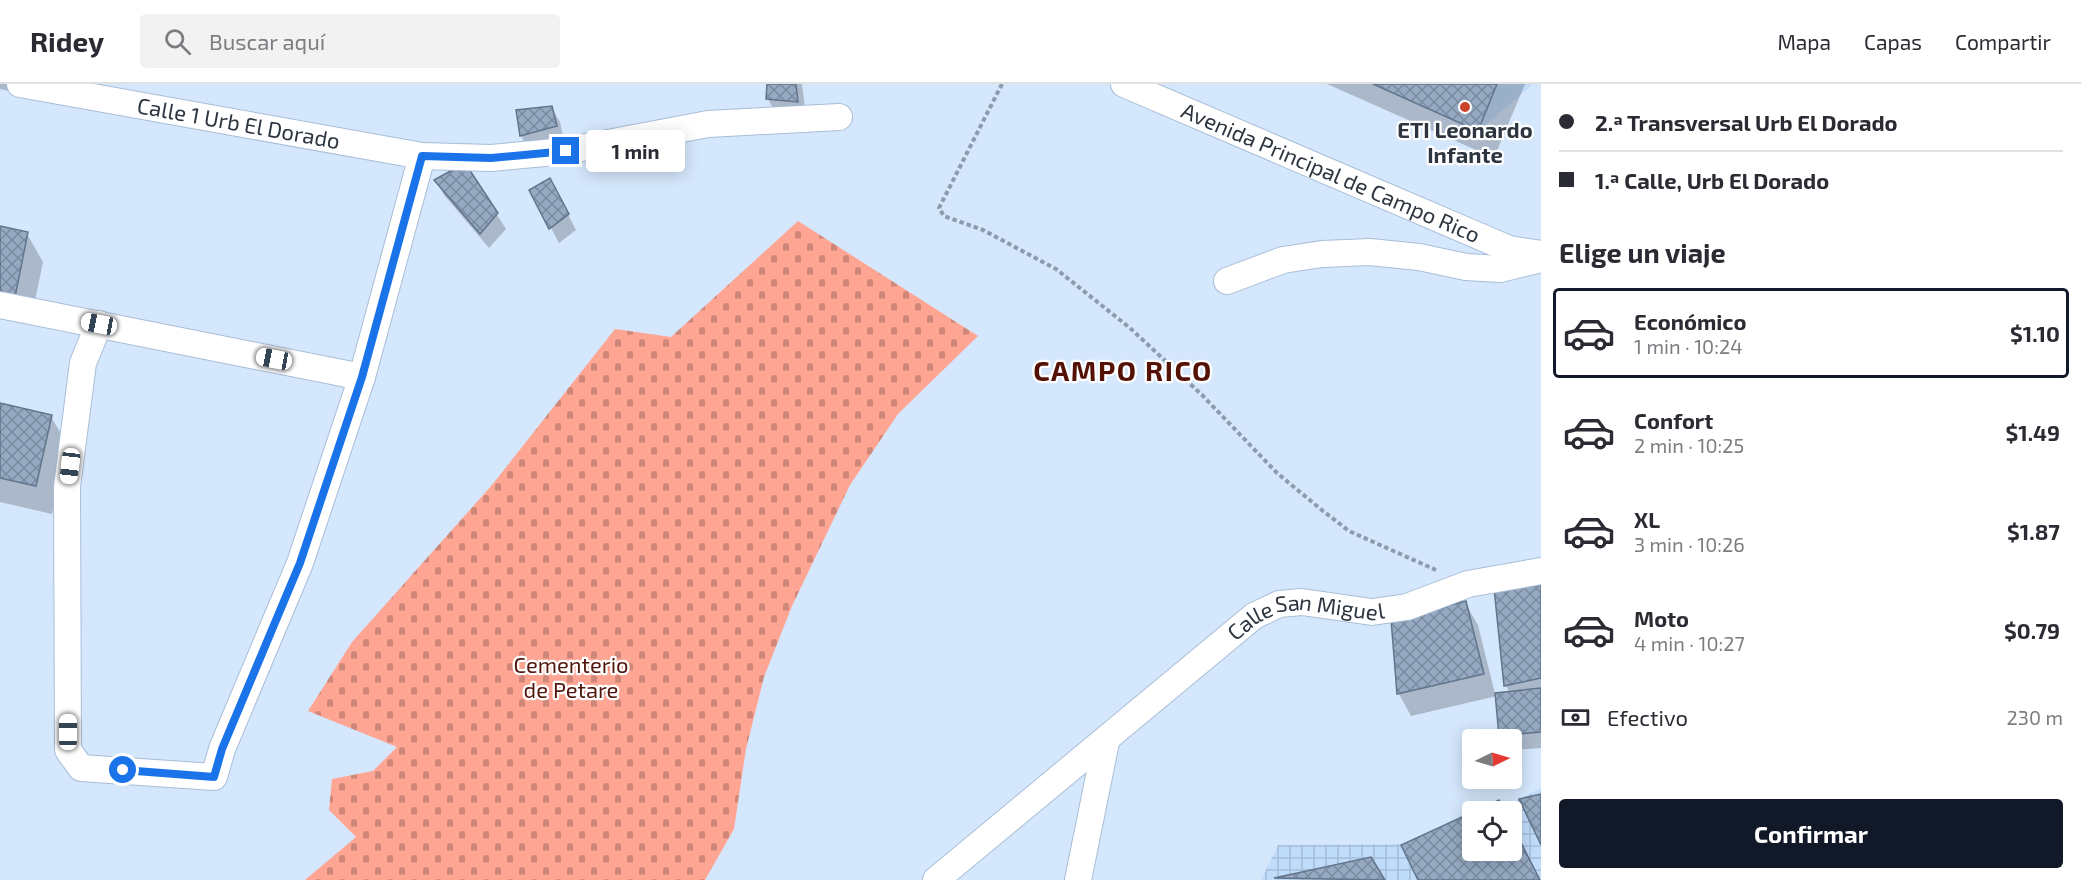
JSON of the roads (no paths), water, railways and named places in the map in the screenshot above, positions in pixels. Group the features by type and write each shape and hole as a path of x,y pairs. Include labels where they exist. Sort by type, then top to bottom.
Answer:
{"street":[{"name":"Calle 1 Urb El Dorado","path":"20,84 422,156 491,158 566,151 708,124 838,117"},
{"name":"Avenida Principal de Campo Rico","path":"1124,84 1509,249 1541,254"},
{"path":"99,324 83,363 67,487 68,750 81,768 214,777 222,749 300,563 362,377 422,156"},
{"path":"1227,281 1283,260 1322,254 1370,252 1466,267 1500,269 1541,259"},
{"path":"0,305 362,377"},
{"name":"Calle San Miguel","path":"936,880 1106,742 1254,616 1279,604 1302,602 1372,612 1407,607 1468,584 1541,571"},
{"path":"1078,880 1106,742"}],"place":[{"name":"ETI Leonardo Infante","path":"1465,107"}],"district":[{"name":"CAMPO RICO","path":"1123,371"}],"park label":[{"name":"Cementerio de Petare","path":"571,678"}]}
